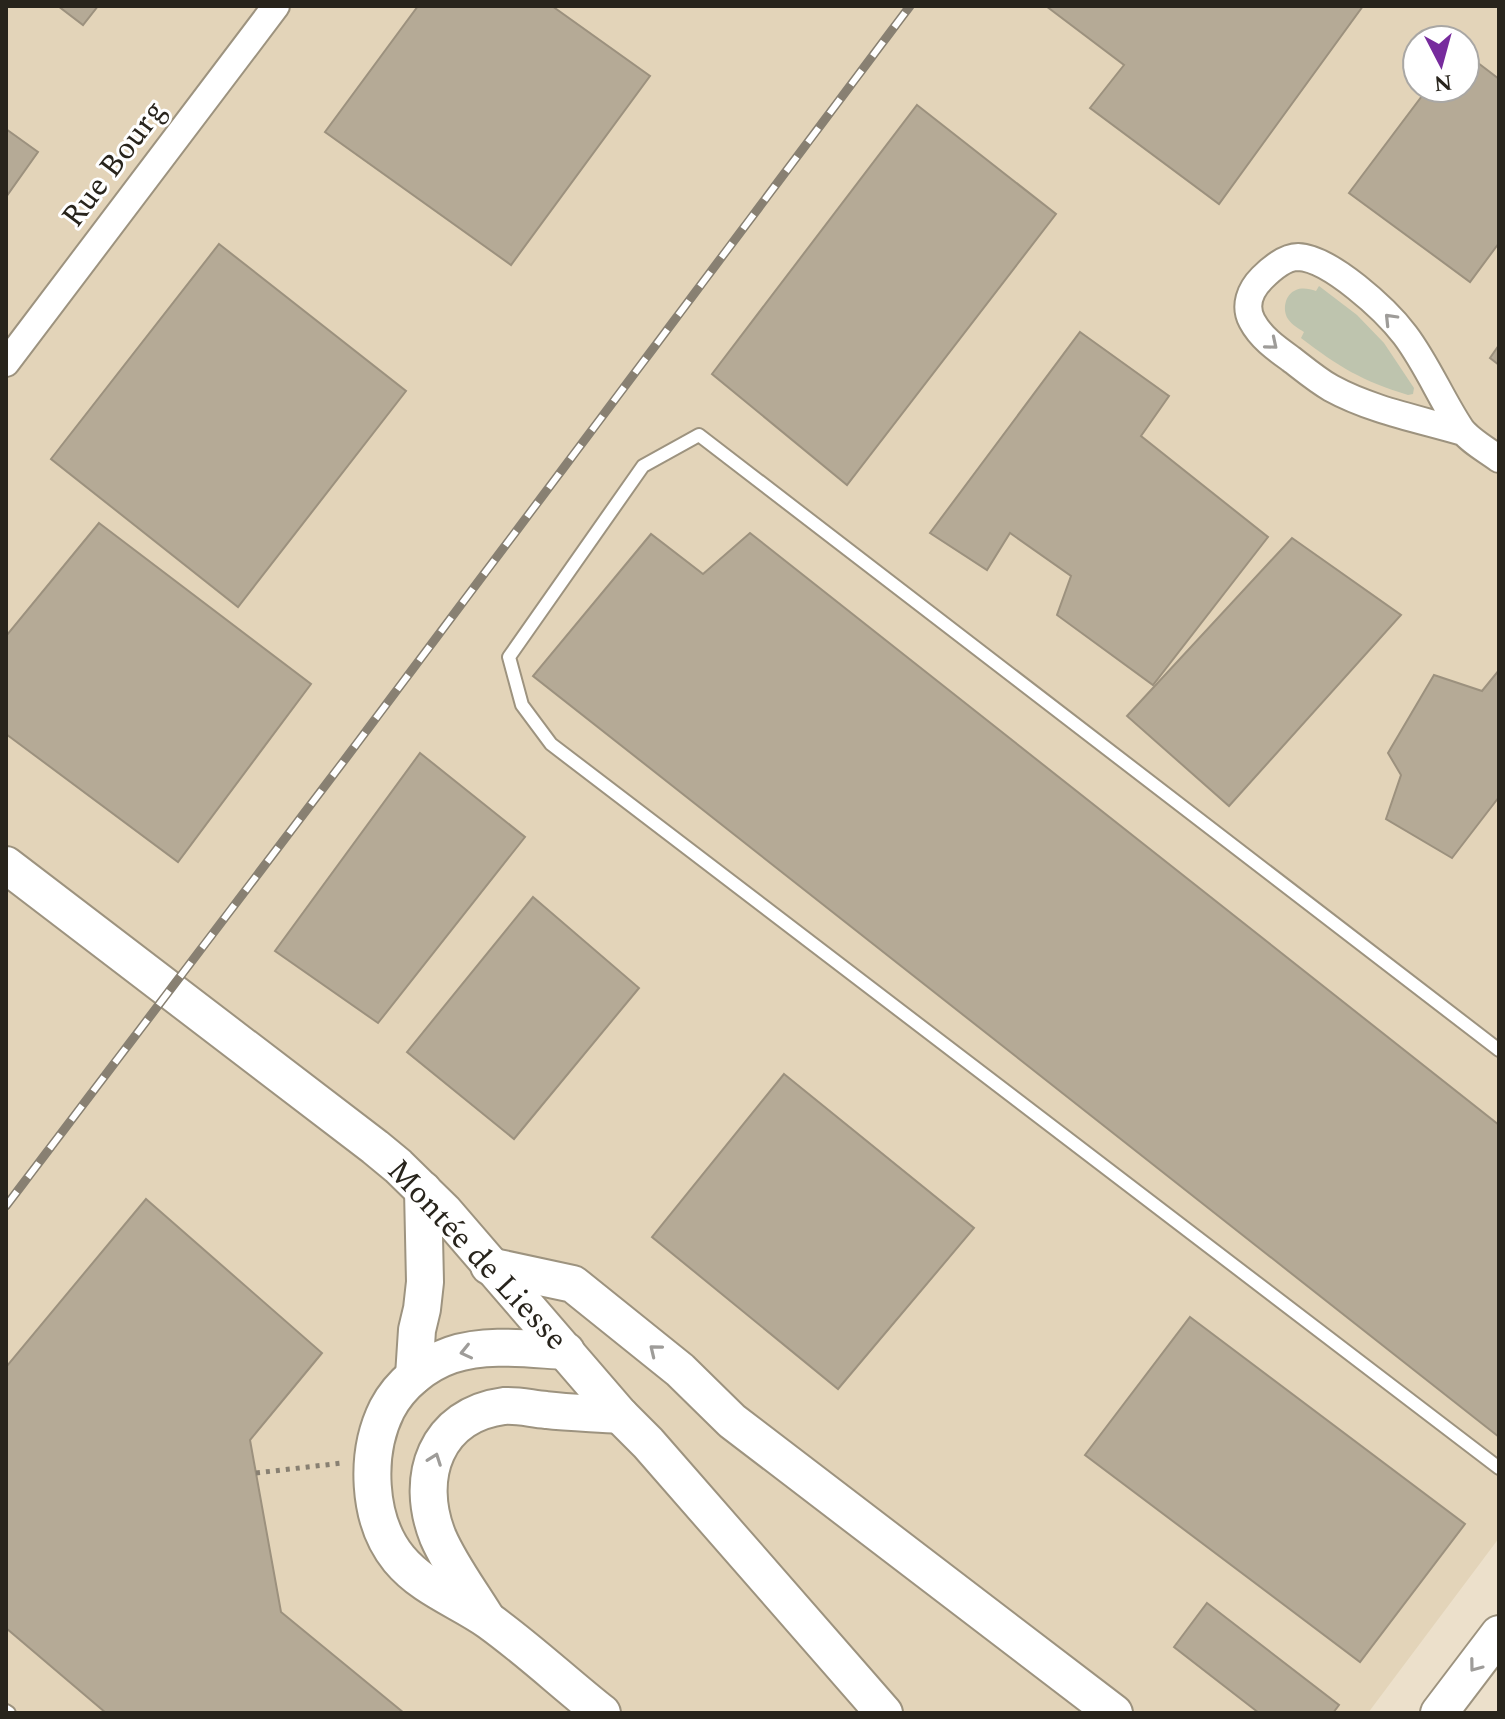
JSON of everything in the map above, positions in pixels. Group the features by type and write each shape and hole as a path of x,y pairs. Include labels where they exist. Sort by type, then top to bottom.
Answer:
{"street":[{"name":"Rue Bourg","path":"6,363 276,6"},
{"path":"1463,432 1405,335 1373,302 1338,274 1311,260 1292,258 1272,269 1253,288 1248,300 1248,312 1259,333 1328,387 1382,409 1463,432 1499,459"},
{"name":"Montée de Liesse","path":"6,865 375,1147 423,1190 884,1713"},
{"path":"414,1376 425,1282 423,1190"},
{"path":"489,1266 573,1284 680,1370 732,1421 1114,1713"},
{"path":"566,1351 501,1347 470,1350 440,1360 414,1376 388,1408 378,1436 373,1474 374,1497 379,1519 393,1550 415,1575 488,1621 592,1710"},
{"path":"488,1621 449,1559 434,1523 430,1471 435,1453 444,1438 464,1419 502,1407 620,1415"},
{"path":"1439,1713 1499,1634"}],"lane":[{"path":"1499,1050 699,435 643,466 509,657 522,705 551,744 1499,1468"}],"path":[{"path":"256,1473 347,1462"}],"shaded area":[{"path":"6,6 1499,6 1499,1538 1368,1713 6,1713"}],"green space":[{"path":"1319,286 1357,315 1384,343 1414,388 1413,394 1408,395 1364,378 1339,365 1301,338 1304,332 1288,319 1286,303 1289,295 1296,290 1316,291"}],"building":[{"path":"58,6 98,6 83,25"},
{"path":"418,6 552,6 650,76 511,265 325,132"},
{"path":"1046,6 1363,6 1219,204 1090,108 1124,65"},
{"path":"1481,65 1499,79 1499,243 1470,282 1349,193 1416,104 1481,104"},
{"path":"917,105 1056,214 847,485 712,374"},
{"path":"6,129 38,152 6,197"},
{"path":"219,244 406,391 238,607 51,459"},
{"path":"1080,332 1169,396 1141,436 1268,537 1153,685 1057,615 1071,576 1010,533 987,570 930,533"},
{"path":"1499,345 1499,365 1490,358"},
{"path":"99,523 311,684 178,862 6,734 6,636"},
{"path":"750,533 1499,1125 1499,1437 533,676 651,534 703,574"},
{"path":"1292,538 1401,615 1229,806 1127,716"},
{"path":"1499,670 1499,797 1452,858 1386,819 1401,775 1388,753 1434,675 1482,691"},
{"path":"420,753 525,837 378,1023 275,951"},
{"path":"533,897 639,988 514,1139 407,1052"},
{"path":"784,1074 974,1228 838,1389 652,1237"},
{"path":"146,1199 322,1353 250,1440 281,1612 404,1713 106,1713 6,1628 6,1367"},
{"path":"1190,1317 1465,1524 1360,1662 1085,1455"},
{"path":"1207,1603 1339,1705 1333,1713 1259,1713 1174,1647"}],"railway":[{"path":"6,1206 910,6"}]}
